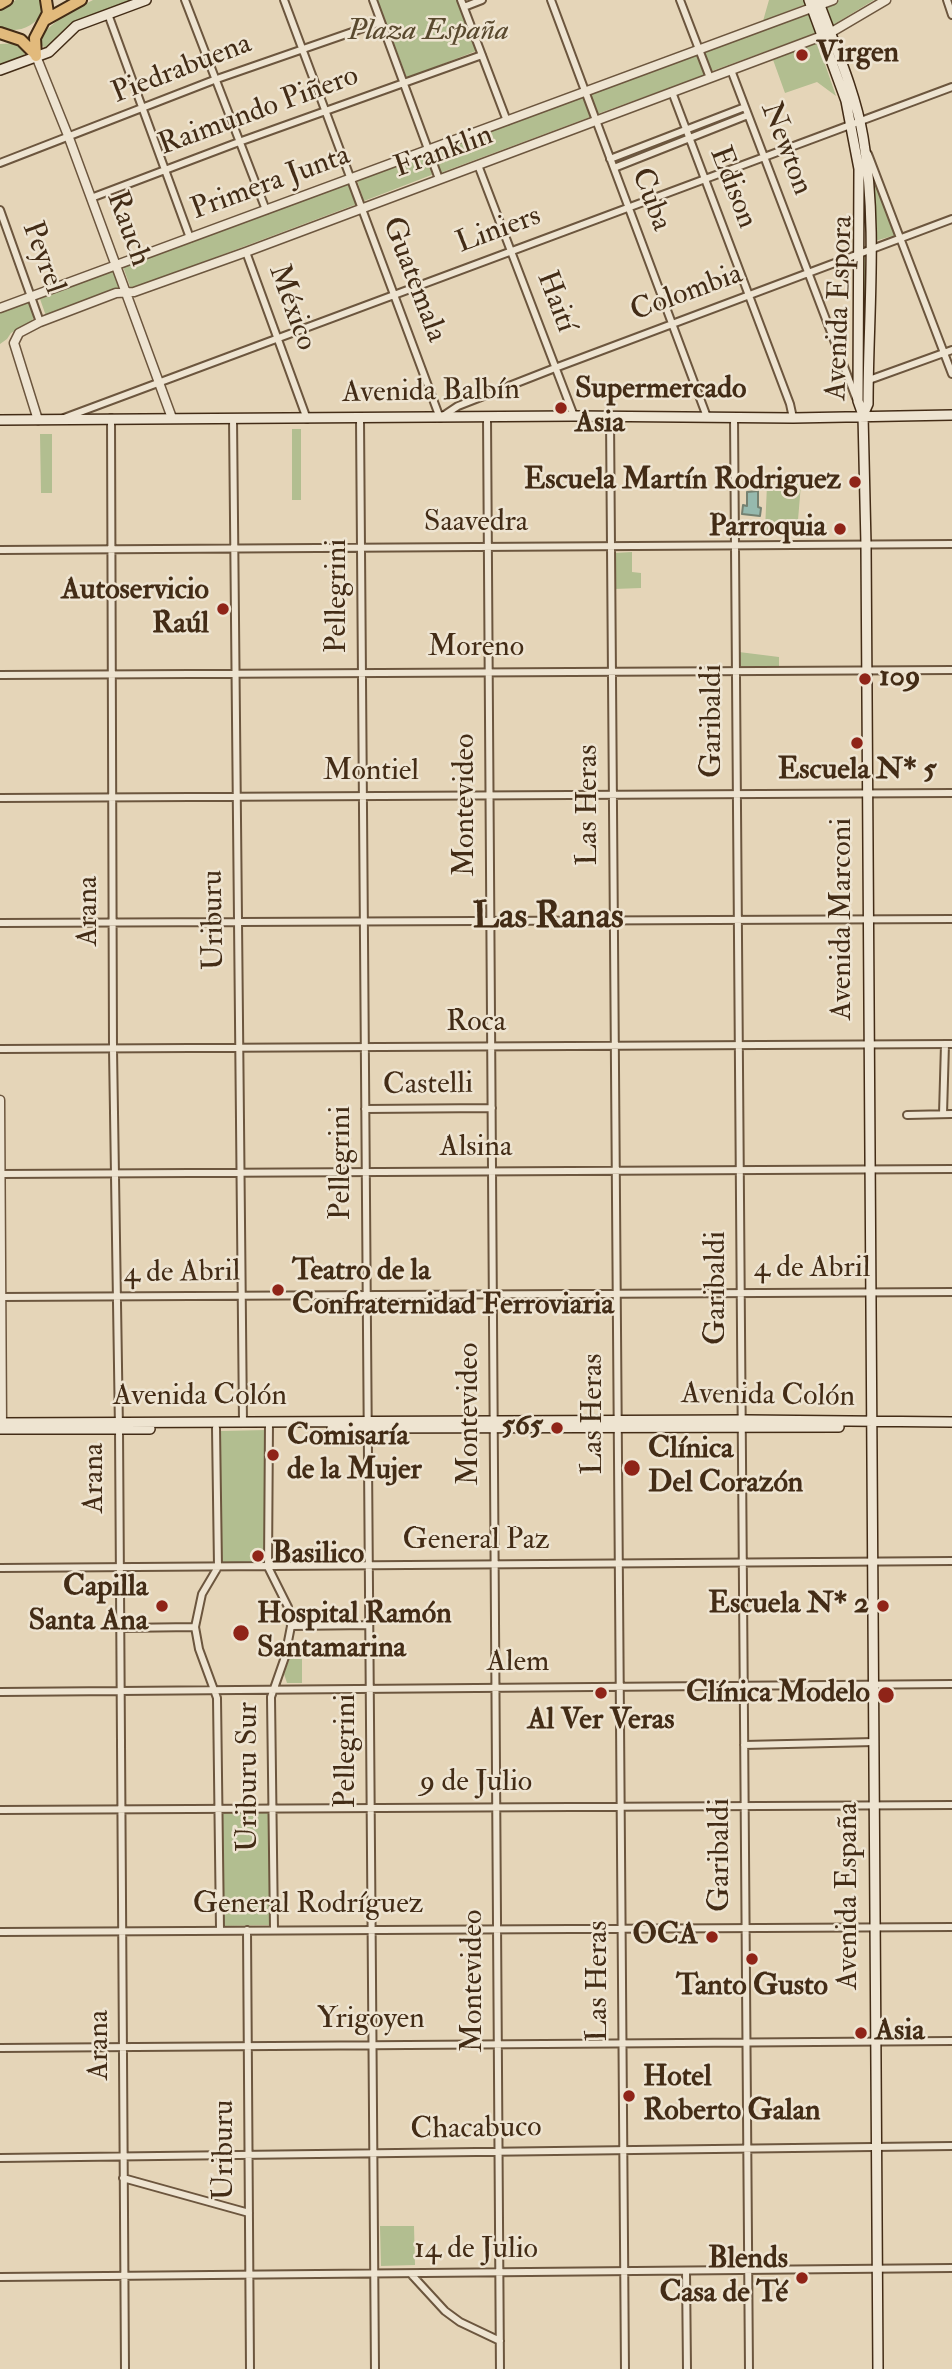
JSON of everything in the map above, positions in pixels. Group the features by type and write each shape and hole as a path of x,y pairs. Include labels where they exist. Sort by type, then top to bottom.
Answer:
{"highway":[{"path":"36,56 34,43 49,9 46,0"},
{"path":"4,35 28,32 81,0"},
{"path":"4,35 28,45 36,56"}],"main road":[{"path":"0,70 52,49 76,26 146,0"},
{"name":"Avenida Espora","path":"815,3 863,138 869,190 870,248 869,404 863,415"},
{"name":"Avenida Espora","path":"856,122 861,190 858,401 863,415"},
{"name":"Avenida Marconi","path":"863,415 872,1423"},
{"name":"Avenida Balbín","path":"0,420 574,416 793,418 952,415"},
{"name":"Avenida Colón","path":"119,1426 243,1422 269,1425"},
{"name":"Avenida Colón","path":"1,1426 216,1428 368,1424 952,1422"},
{"name":"Avenida España","path":"872,1423 878,2369"}],"street":[{"path":"184,0 265,210"},
{"name":"Guatemala","path":"284,0 440,418"},
{"path":"373,0 439,179"},
{"path":"482,0 462,4 507,121"},
{"name":"Cuba","path":"551,0 707,417"},
{"path":"680,0 710,78"},
{"name":"Primera Junta","path":"0,307 699,50 815,3 833,0"},
{"name":"Franklin","path":"38,420 15,349 15,338 40,321 116,293 134,292 246,252 826,34 886,0"},
{"path":"947,0 952,15"},
{"path":"108,14 190,238"},
{"name":"Piedrabuena","path":"0,163 214,80 382,22"},
{"name":"Raimundo Piñero","path":"91,198 482,55"},
{"name":"Rauch","path":"36,56 172,418"},
{"name":"Newton","path":"731,70 858,401"},
{"name":"Liniers","path":"62,419 952,87"},
{"name":"Edison","path":"672,92 793,418"},
{"path":"610,159 745,107"},
{"path":"614,168 748,115"},
{"path":"863,138 948,351 952,374"},
{"name":"Haití","path":"478,165 574,416"},
{"name":"Peyrel","path":"0,210 40,321"},
{"name":"Colombia","path":"440,418 458,406 555,368 952,219"},
{"name":"México","path":"246,252 307,419"},
{"path":"869,380 948,351"},
{"name":"Garibaldi","path":"734,416 749,2369"},
{"name":"Montevideo","path":"487,417 500,2369"},
{"name":"Las Heras","path":"610,417 625,2369"},
{"name":"Arana","path":"111,418 113,1049 119,1426 125,2369"},
{"name":"Uriburu","path":"233,418 243,1422"},
{"name":"Pellegrini","path":"360,419 375,2369"},
{"name":"Saavedra","path":"0,550 952,544"},
{"name":"Moreno","path":"0,675 952,670"},
{"name":"Montiel","path":"0,797 952,793"},
{"path":"0,923 952,919"},
{"path":"943,1114 948,1044"},
{"name":"Roca","path":"0,1049 948,1044"},
{"path":"0,1100 1,1426"},
{"name":"Castelli","path":"365,1109 492,1108"},
{"path":"907,1115 952,1114"},
{"name":"Alsina","path":"0,1174 952,1169"},
{"name":"4 de Abril","path":"1,1297 952,1292"},
{"name":"Uriburu Sur","path":"269,1425 268,1567 288,1607 291,1626 285,1657 273,1688 271,1808 274,1929"},
{"path":"216,1428 218,1567 202,1594 195,1627 199,1649 215,1689 220,1929"},
{"name":"General Paz","path":"0,1568 952,1561"},
{"path":"291,1626 369,1625"},
{"path":"120,1628 195,1627"},
{"name":"Alem","path":"0,1692 952,1684"},
{"path":"744,1745 874,1742"},
{"name":"9 de Julio","path":"0,1810 952,1805"},
{"name":"General Rodríguez","path":"0,1932 952,1927"},
{"name":"Uriburu","path":"247,1930 250,2369"},
{"name":"Yrigoyen","path":"0,2048 952,2041"},
{"name":"Chacabuco","path":"0,2158 952,2146"},
{"path":"123,2178 249,2213"},
{"name":"14 de Julio","path":"0,2277 952,2268"},
{"path":"686,2271 687,2369"},
{"path":"411,2274 445,2311 460,2322 500,2341"}],"green space":[{"path":"16,0 40,0 45,9 37,20 26,27 0,29 0,8"},
{"path":"93,0 138,0 75,23 47,49 41,45 40,37 52,25"},
{"name":"Plaza España","path":"377,0 457,0 476,51 407,78"},
{"path":"769,0 804,0 806,4 763,21"},
{"path":"840,0 874,0 833,25 826,5"},
{"path":"808,12 816,33 712,71 704,51"},
{"path":"817,41 836,96 817,82 785,93 772,57"},
{"path":"20,43 25,50 24,56 0,66 0,44"},
{"path":"697,54 705,75 597,114 590,93"},
{"path":"583,97 590,117 440,173 432,152"},
{"path":"680,134 682,139 617,164 616,159"},
{"path":"427,154 434,174 364,201 357,180"},
{"path":"349,183 357,204 131,289 123,267"},
{"path":"877,185 896,235 875,241 873,187"},
{"path":"865,255 865,405 862,405"},
{"path":"115,270 121,287 46,316 40,299"},
{"path":"28,302 35,314 32,321 11,333 0,344 0,313"},
{"path":"292,429 301,429 301,500 292,500"},
{"path":"40,434 52,434 52,493 41,493"},
{"path":"801,484 797,532 765,530 767,485"},
{"path":"632,552 632,572 641,573 641,588 614,589 614,553"},
{"path":"739,652 779,657 779,667 739,666"},
{"path":"267,1430 265,1564 221,1564 220,1431"},
{"path":"292,1652 302,1652 302,1683 287,1683 284,1674"},
{"path":"269,1811 270,1925 222,1926 221,1812"},
{"path":"380,2226 414,2226 415,2265 381,2266"}],"water":[{"path":"758,491 760,516 742,514 743,505 747,506 747,492"}],"place":[{"name":"Virgen","path":"802,55"},
{"name":"Supermercado Asia","path":"561,408"},
{"name":"Escuela Martín Rodriguez","path":"855,482"},
{"name":"Parroquia","path":"840,529"},
{"name":"Autoservicio Raúl","path":"223,609"},
{"name":"109","path":"865,679"},
{"name":"Escuela N* 5","path":"857,743"},
{"name":"Teatro de la Confraternidad Ferroviaria","path":"278,1290"},
{"name":"565","path":"557,1428"},
{"name":"Comisaría de la Mujer","path":"273,1455"},
{"name":"Clínica Del Corazón","path":"632,1468"},
{"name":"Basilico","path":"258,1556"},
{"name":"Capilla Santa Ana","path":"162,1606"},
{"name":"Escuela N* 2","path":"883,1606"},
{"name":"Hospital Ramón Santamarina","path":"241,1633"},
{"name":"Al Ver Veras","path":"601,1693"},
{"name":"Clínica Modelo","path":"886,1695"},
{"name":"OCA","path":"712,1937"},
{"name":"Tanto Gusto","path":"752,1959"},
{"name":"Asia","path":"861,2033"},
{"name":"Hotel Roberto Galan","path":"629,2096"},
{"name":"Blends Casa de Té","path":"802,2278"}],"district":[{"name":"Las Ranas","path":"548,919"}]}
